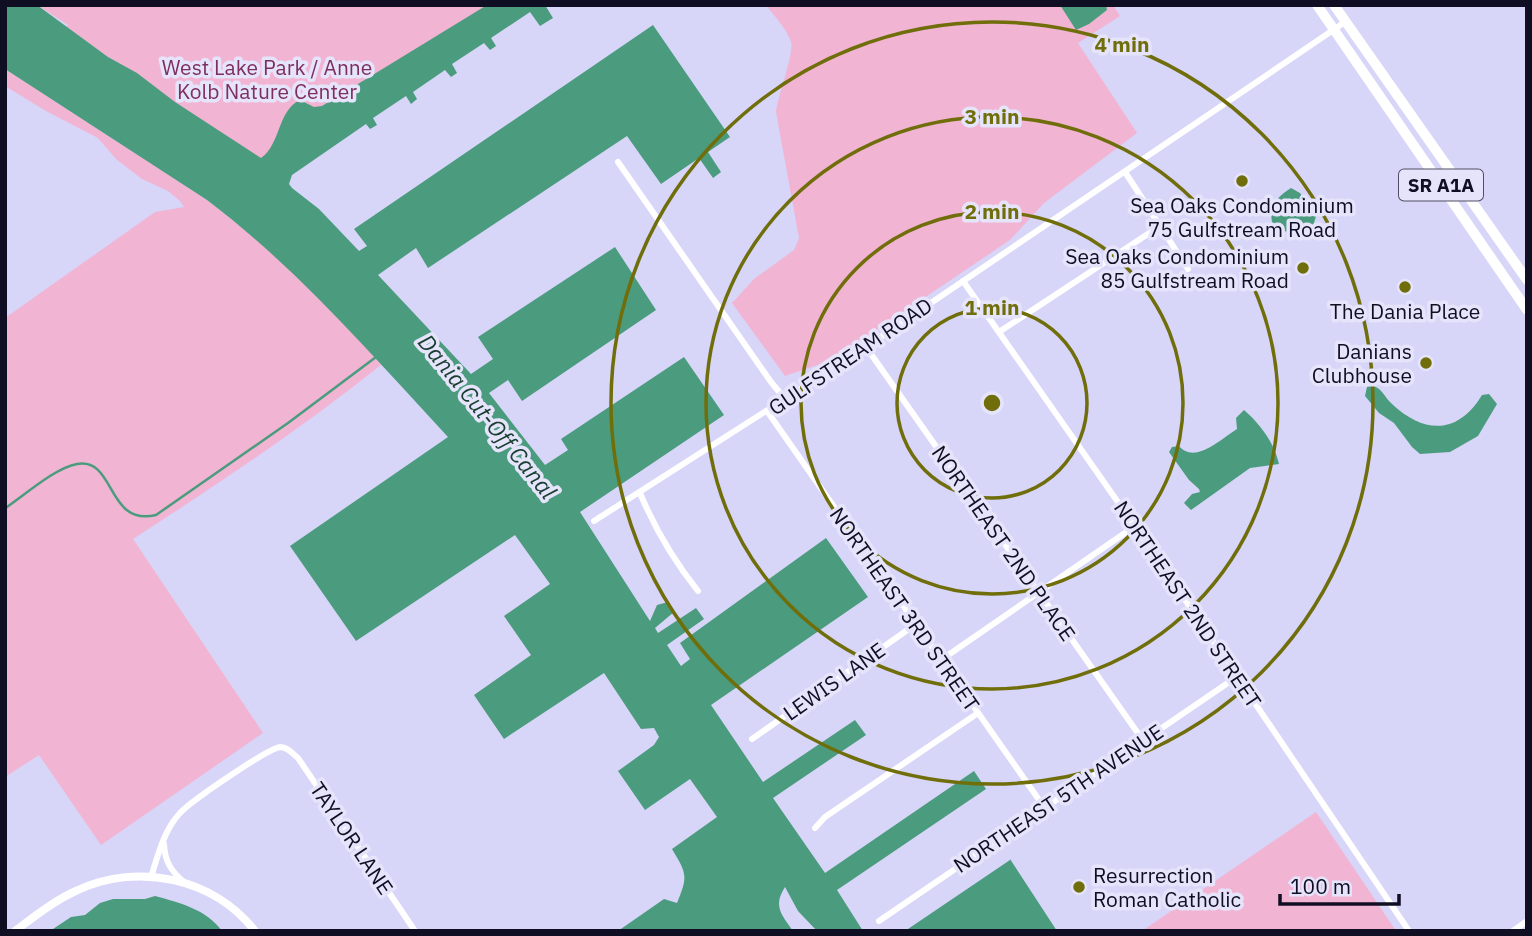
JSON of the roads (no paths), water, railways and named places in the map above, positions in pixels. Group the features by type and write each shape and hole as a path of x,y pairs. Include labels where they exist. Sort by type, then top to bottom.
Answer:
{"main road":[{"name":"SR A1A","path":"1317,5 1527,310"},
{"name":"SR A1A","path":"1334,5 1527,280"},
{"path":"1432,172 1454,194 1467,194"},
{"path":"1490,256 1505,260 1527,286"}],"street":[{"name":"GULFSTREAM ROAD","path":"594,521 866,347 1345,22"},
{"path":"618,162 785,399"},
{"path":"1125,172 1188,269"},
{"path":"999,332 1160,226"},
{"name":"NORTHEAST 2ND STREET","path":"963,281 1238,676 1409,931"},
{"name":"NORTHEAST 2ND PLACE","path":"866,347 1142,739"},
{"name":"NORTHEAST 3RD STREET","path":"767,411 1044,807"},
{"path":"640,493 667,548 698,591"},
{"path":"941,660 1135,527"},
{"name":"LEWIS LANE","path":"752,739 916,624"},
{"name":"NORTHEAST 5TH AVENUE","path":"879,921 1238,676"},
{"path":"815,828 825,817 978,713"},
{"name":"TAYLOR LANE","path":"164,838 181,812 258,757 278,747 286,748 298,758 415,931"},
{"path":"151,877 164,838"},
{"path":"164,838 166,862 173,873 186,884"},
{"path":"15,931 65,896 92,884 119,878 151,877 186,884 217,897 255,931"},
{"path":"1513,931 1527,921"}],"water":[{"name":"Dania Cut-Off Canal","path":"5,5 37,5 108,57 137,73 175,102 261,158 272,145 287,112 300,100 314,107 322,106 487,5 545,5 553,18 540,26 530,12 491,38 496,46 490,50 484,43 452,64 457,73 451,77 445,70 413,92 417,99 411,104 406,96 373,118 377,125 370,129 366,124 292,175 289,184 292,188 319,209 359,251 367,246 354,229 653,25 730,137 708,152 721,172 713,178 699,158 661,184 627,136 428,268 416,248 378,275 471,374 493,359 478,337 615,247 656,310 522,401 508,380 489,393 545,465 568,450 561,439 684,357 724,415 580,512 650,621 657,605 668,602 674,612 655,628 658,633 696,608 704,619 667,645 681,666 690,659 680,643 826,538 868,597 711,705 763,782 855,720 866,735 773,798 825,873 974,771 986,789 837,890 863,931 817,931 798,911 785,887 779,905 793,931 618,931 664,899 677,903 684,875 672,849 717,817 690,779 645,810 618,771 654,745 659,737 654,728 641,729 604,673 504,739 474,695 531,655 504,616 550,584 515,535 356,641 290,546 448,437 303,283 240,226 207,200 5,69"},
{"path":"1060,5 1106,5 1107,10 1076,30"},
{"path":"1291,188 1300,193 1316,216 1314,223 1303,235 1279,230 1272,222 1272,211 1276,202"},
{"path":"1373,386 1404,414 1428,425 1440,426 1462,418 1482,395 1489,394 1497,404 1478,436 1450,452 1420,454 1394,423 1379,413 1365,396 1367,387"},
{"path":"1244,410 1266,434 1279,464 1250,468 1191,510 1184,503 1192,494 1200,492 1199,489 1169,452 1172,447 1179,446 1193,453 1208,448 1237,429 1236,418"},
{"path":"1010,860 1057,931 905,931"},
{"path":"155,896 200,912 216,923 222,931 50,931 71,917 85,915 100,903 113,899 145,899"}],"waterway":[{"path":"7,507 50,476 77,464 90,465 99,471 128,511 140,516 156,515 288,423 376,357"}],"place":[{"name":"Sea Oaks Condominium 75 Gulfstream Road","path":"1242,181"},
{"name":"Sea Oaks Condominium 85 Gulfstream Road","path":"1303,268"},
{"name":"The Dania Place","path":"1405,287"},
{"name":"Danians Clubhouse","path":"1426,363"},
{"name":"Resurrection Roman Catholic","path":"1079,887"}],"park label":[{"name":"West Lake Park / Anne Kolb Nature Center","path":"267,79"}]}
